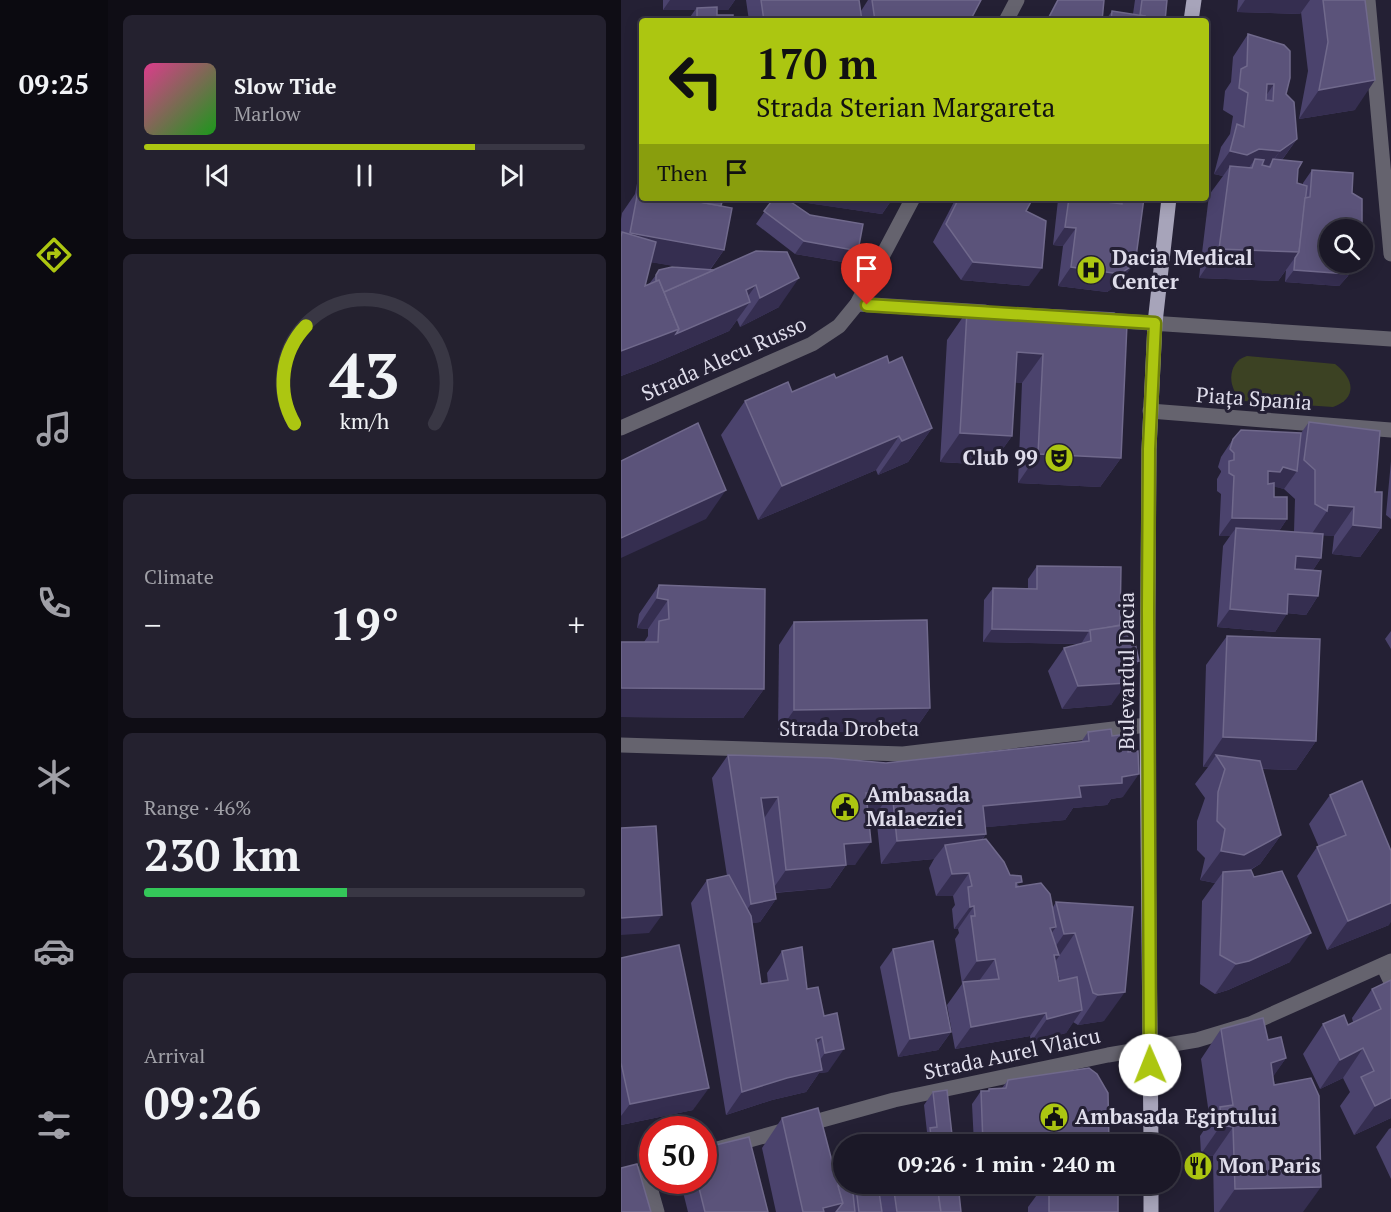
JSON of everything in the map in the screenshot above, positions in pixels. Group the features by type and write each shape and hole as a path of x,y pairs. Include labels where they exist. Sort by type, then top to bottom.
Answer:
{"main road":[{"path":"1191,18 1194,0"},
{"name":"Bulevardul Dacia","path":"1151,1134 1147,725 1150,411 1155,323 1169,201"},
{"path":"1151,1194 1151,1212"}],"street":[{"path":"1008,18 1017,0"},
{"path":"1368,0 1391,254"},
{"name":"Strada Alecu Russo","path":"621,428 812,344 839,326 857,304 911,201"},
{"path":"857,304 1005,314"},
{"path":"1087,319 1391,339"},
{"name":"Piața Spania","path":"1150,411 1391,430"},
{"name":"Strada Drobeta","path":"621,745 903,754 1147,725"},
{"path":"1387,963 1391,982"},
{"name":"Strada Aurel Vlaicu","path":"717,1150 894,1100 1107,1055 1197,1040 1250,1024 1387,963"},
{"path":"629,1174 639,1172"},
{"path":"654,1194 657,1212"}],"green space":[{"path":"1247,356 1335,364 1346,375 1351,387 1350,393 1341,403 1333,407 1244,401 1234,391 1231,377 1235,364"}],"building":[{"path":"761,0 859,0 862,18 764,18"},
{"path":"872,0 981,0 972,18 875,18"},
{"path":"1058,0 1104,0 1102,18 1049,18"},
{"path":"1142,0 1167,0 1165,18 1145,18 1145,16 1140,15"},
{"path":"1323,0 1365,0 1375,80 1319,90 1328,42"},
{"path":"717,7 717,15 733,15 733,18 697,18 697,8"},
{"path":"1112,11 1145,16 1145,18 1111,18"},
{"path":"1248,34 1284,45 1290,51 1290,78 1286,94 1294,102 1297,139 1280,151 1259,149 1247,155 1230,151 1237,124 1244,127 1248,93 1239,88 1241,69 1247,66","holes":["1267,84 1274,84 1273,101 1266,100"]},
{"path":"1255,159 1264,160 1262,165 1270,167 1273,159 1302,162 1298,169 1297,183 1307,186 1299,252 1219,249 1230,166 1252,168"},
{"path":"1312,170 1353,173 1352,193 1362,199 1362,219 1319,219 1319,272 1294,270 1295,258 1299,252 1305,198 1310,197"},
{"path":"638,191 639,201 694,201 732,208 724,250 630,233"},
{"path":"694,201 722,201 721,206"},
{"path":"772,201 789,201 810,215 863,224 858,251 804,241 764,211"},
{"path":"958,201 1031,201 1026,211 1046,221 1042,268 973,262 946,224"},
{"path":"1069,201 1122,204 1122,201 1144,201 1136,257 1133,265 1120,274 1071,267 1076,228 1065,227"},
{"path":"622,232 656,242 645,286 659,280 679,329 621,351 621,237"},
{"path":"756,251 787,252 799,278 760,298 756,285 746,290 750,302 676,334 679,329 664,292"},
{"path":"672,267 714,270 664,292 659,280 656,281 656,275 659,270"},
{"path":"1019,308 1114,313 1125,318 1127,324 1121,458 1038,454 1043,354 1017,352 1012,436 960,433 967,311 1019,313"},
{"path":"887,356 889,363 902,357 932,428 902,441 899,436 782,486 745,401 788,382 792,392 834,374 836,378"},
{"path":"1309,422 1380,431 1375,492 1382,492 1381,528 1353,525 1354,507 1328,505 1327,511 1315,504 1315,470 1304,460"},
{"path":"698,423 726,490 621,538 621,461"},
{"path":"1241,430 1301,433 1297,471 1283,467 1280,472 1268,471 1268,484 1274,483 1274,497 1287,497 1287,519 1232,518 1234,476 1229,473 1229,461 1234,460 1234,453 1230,449 1233,439"},
{"path":"1236,528 1323,534 1321,558 1296,556 1295,569 1321,571 1318,596 1288,594 1287,614 1230,609"},
{"path":"1037,566 1121,567 1120,625 1090,631 992,629 993,588 1037,589"},
{"path":"659,585 765,589 764,689 621,688 621,642 658,642 659,621 669,619 668,600 657,598"},
{"path":"927,620 930,708 794,710 794,622"},
{"path":"1124,625 1130,644 1135,643 1139,661 1124,663 1127,683 1078,686 1064,648 1091,641 1090,630"},
{"path":"1227,636 1320,639 1316,741 1223,737"},
{"path":"1111,729 1112,736 1127,734 1128,752 1138,751 1139,774 1122,777 1122,783 1079,786 1081,797 983,806 986,834 897,841 892,791 866,793 871,842 844,844 846,865 786,870 778,797 761,798 776,899 751,904 728,755 829,758 886,763 1089,741 1088,732"},
{"path":"1216,755 1260,761 1281,835 1244,855 1221,851 1225,829 1217,821 1218,792 1225,769"},
{"path":"1362,781 1391,851 1391,903 1348,921 1317,847 1346,835 1330,795"},
{"path":"656,826 662,915 621,918 621,828"},
{"path":"986,839 1004,862 1010,875 1021,876 1022,882 1016,883 1016,887 1041,883 1050,894 1056,927 1050,928 1059,955 1054,955 1059,981 1077,977 1082,1010 1047,1019 1046,1013 971,1027 963,982 999,979 995,959 977,961 971,916 975,916 974,906 970,907 968,887 972,886 969,873 952,874 945,845"},
{"path":"1251,870 1254,877 1282,871 1311,933 1249,961 1236,964 1220,955 1223,872"},
{"path":"729,875 751,916 761,984 788,980 782,951 802,947 807,989 818,987 824,1016 837,1013 844,1049 825,1053 822,1037 816,1039 822,1070 742,1092 707,880"},
{"path":"1056,902 1133,907 1125,992 1098,995 1093,993 1075,933 1064,934"},
{"path":"933,941 951,1032 910,1039 893,949"},
{"path":"679,945 709,1088 630,1104 621,1063 621,958"},
{"path":"1391,980 1391,1098 1375,1106 1361,1077 1374,1071 1363,1048 1340,1060 1323,1024 1344,1015 1348,1025 1381,1009 1372,989"},
{"path":"1263,1018 1268,1040 1281,1037 1286,1058 1271,1063 1274,1085 1311,1078 1319,1096 1321,1187 1235,1189 1233,1127 1221,1125 1220,1107 1233,1105 1221,1029"},
{"path":"1089,1068 1097,1074 1108,1093 1109,1134 983,1134 981,1091 1006,1088 1008,1080"},
{"path":"947,1090 952,1134 931,1134 930,1128 937,1127 933,1092"},
{"path":"818,1108 833,1165 833,1194 841,1194 843,1203 823,1208 824,1212 803,1212 782,1118"},
{"path":"749,1137 768,1212 705,1212 700,1194 717,1194 717,1145"},
{"path":"637,1164 639,1194 646,1194 651,1212 621,1212 621,1168"},
{"path":"840,1194 853,1194 855,1212 836,1212 843,1203"},
{"path":"857,1194 879,1194 882,1212 859,1212"},
{"path":"894,1194 938,1194 941,1212 897,1212"},
{"path":"938,1194 959,1194 961,1212 941,1212"},
{"path":"1049,1194 1118,1194 1118,1212 1049,1212"}],"place":[{"name":"Dacia Medical Center","path":"1091,270"},
{"name":"Club 99","path":"1059,458"},
{"name":"Ambasada Malaeziei","path":"845,807"},
{"name":"Ambasada Egiptului","path":"1054,1117"},
{"name":"Mon Paris","path":"1198,1166"}],"route":[{"path":"867,305 1155,323 1149,449 1147,725 1150,1065"}]}
